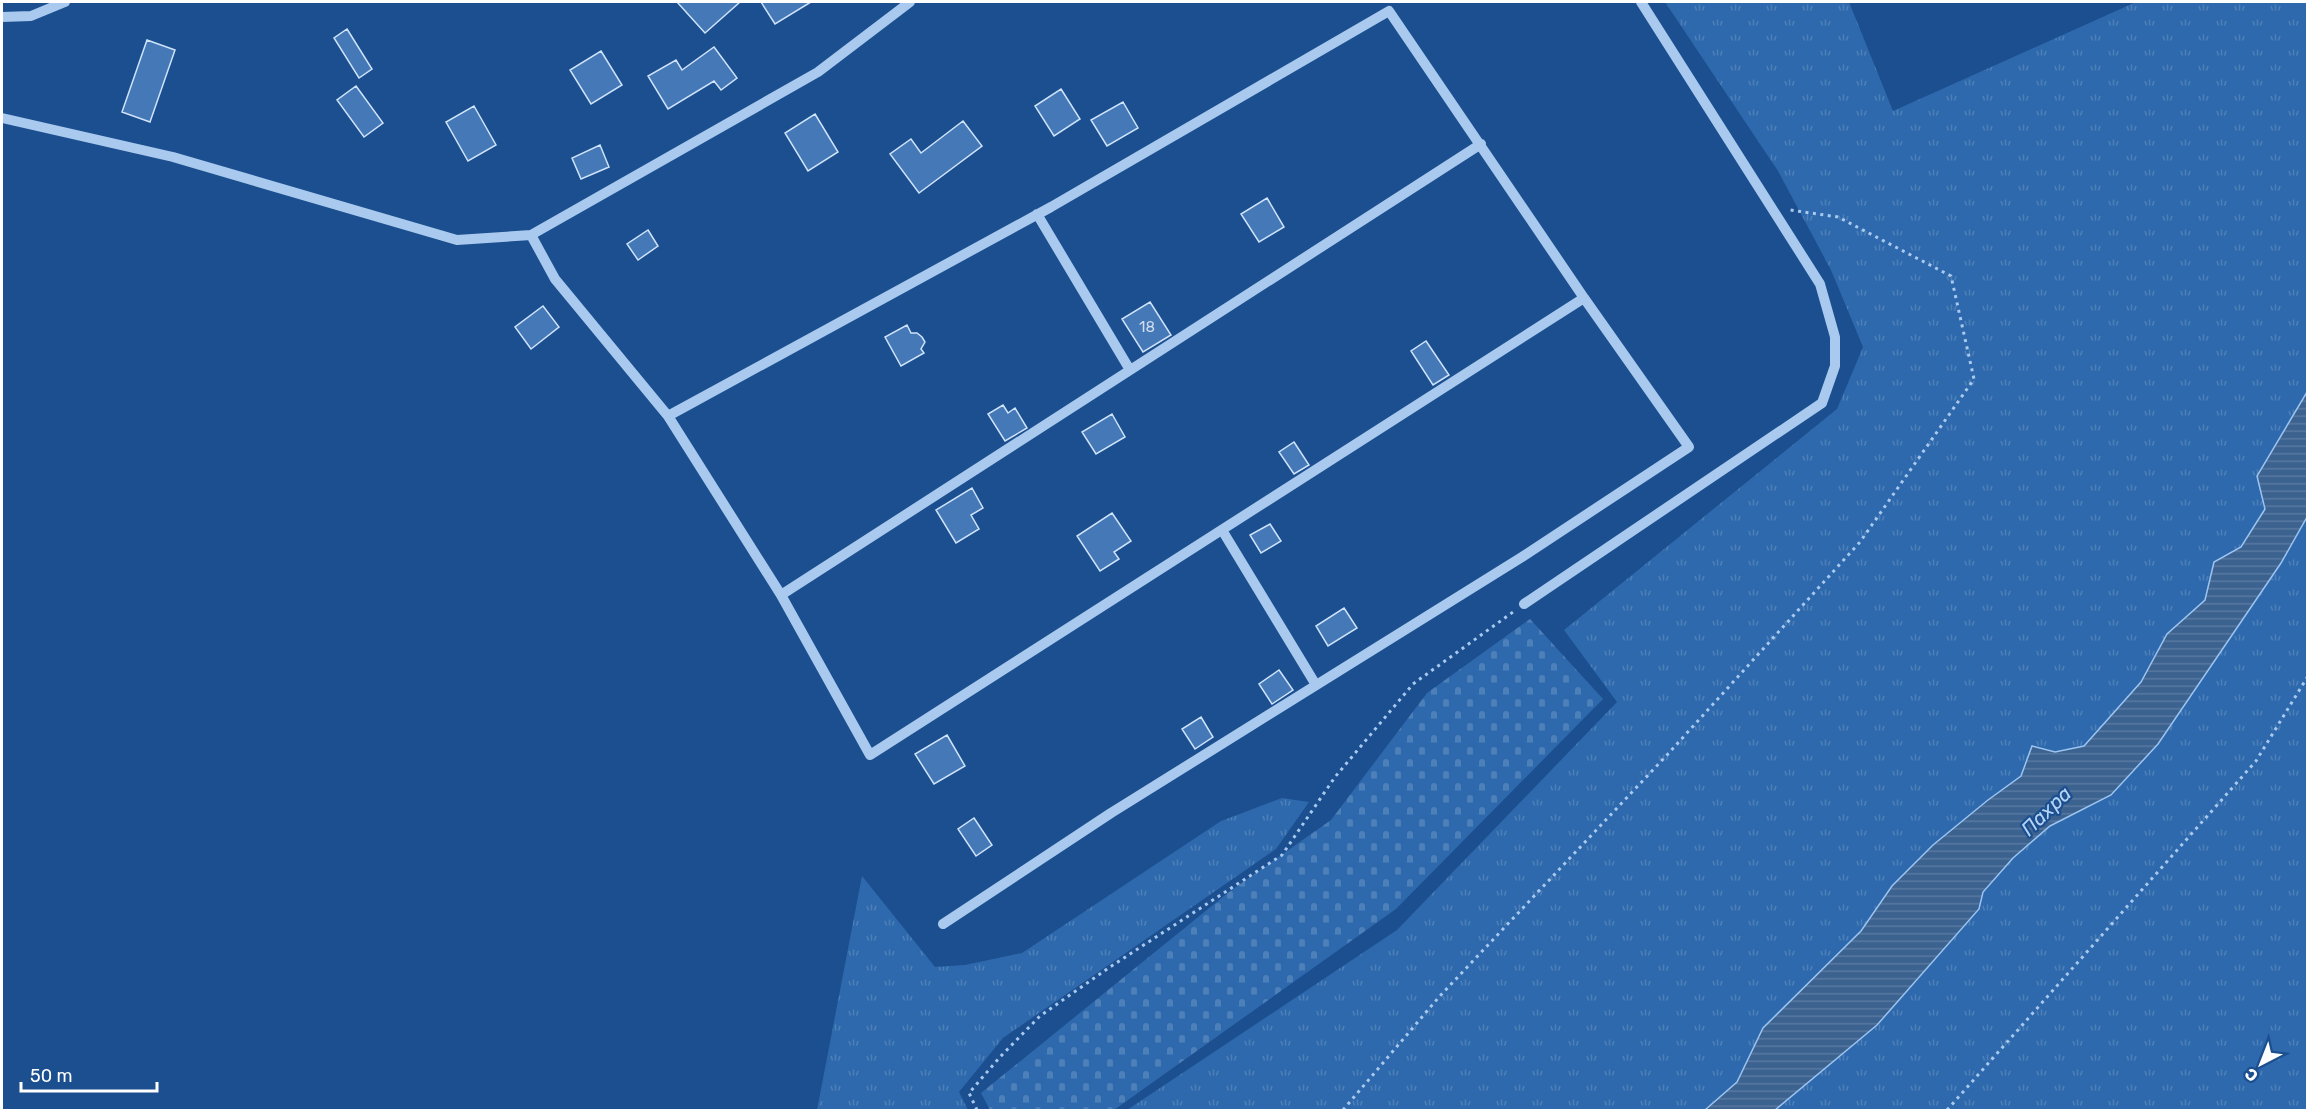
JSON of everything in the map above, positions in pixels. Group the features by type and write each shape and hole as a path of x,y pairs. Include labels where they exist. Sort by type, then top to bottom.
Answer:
{"street":[{"path":"2,17 31,16 65,2"},
{"path":"2,118 173,158 457,240 531,235 818,72 910,2"},
{"path":"1524,604 1822,403 1835,366 1835,337 1820,284 1774,208 1641,2"},
{"path":"668,416 1037,214 1389,11 1584,298 1689,447 1522,557 1111,813 943,924"},
{"path":"781,596 1481,144"},
{"path":"1037,214 1130,370"},
{"path":"531,235 555,279 668,416 781,596 870,755 1584,298"},
{"path":"1222,530 1316,685"}],"path":[{"path":"1343,1110 1439,998 1667,755 1860,542 1974,379 1951,276 1838,217 1774,208"},
{"path":"977,1110 969,1093 1040,1016 1110,967 1282,855 1335,777 1413,684 1524,604"},
{"path":"1947,1110 2256,761 2307,676"}],"green space":[{"path":"1665,2 1849,2 1893,111 2136,2 2307,2 2307,392 2258,476 2266,509 2241,547 2214,562 2205,600 2167,634 2141,682 2084,746 2055,752 2032,746 2021,776 1933,845 1892,886 1861,931 1763,1028 1737,1083 1705,1110 1127,1110 1397,930 1617,702 1564,630 1837,409 1863,347 1831,270 1778,171"},
{"path":"2307,517 2307,1110 1775,1110 1877,1025 1979,910 1982,892 2013,858 2050,826 2111,794 2158,744 2281,563"},
{"path":"1530,619 1603,699 1396,909 1114,1110 990,1110 981,1093 1229,892 1331,820 1427,693"},
{"path":"1282,798 1309,802 1276,849 1003,1038 959,1092 968,1110 817,1110 862,876 935,967 965,965 1022,953 1221,821"}],"water":[{"name":"Пахра","path":"2307,392 2307,517 2281,563 2158,744 2111,795 2050,826 2013,858 1983,892 1979,909 1877,1025 1775,1110 1705,1110 1737,1082 1763,1028 1861,931 1892,886 1933,845 2021,776 2032,746 2055,752 2084,746 2141,682 2167,634 2205,600 2214,562 2241,547 2265,509 2257,476"}],"building":[{"path":"677,2 740,2 705,33"},
{"path":"761,2 811,2 775,24"},
{"path":"347,29 372,69 359,78 334,38"},
{"path":"147,40 175,50 150,122 122,112"},
{"path":"714,47 737,78 721,90 714,81 668,109 648,76 676,60 682,70"},
{"path":"601,51 622,85 591,104 570,70"},
{"path":"356,86 383,123 364,137 337,100"},
{"path":"1061,89 1080,119 1054,136 1035,106"},
{"path":"1123,102 1138,128 1107,146 1091,120"},
{"path":"474,106 496,145 468,161 446,122"},
{"path":"815,114 838,152 808,171 785,133"},
{"path":"963,121 982,146 919,193 890,154 911,139 921,153"},
{"path":"600,145 609,167 581,179 572,158"},
{"path":"1267,198 1284,227 1259,242 1241,214"},
{"path":"648,230 658,246 638,260 627,244"},
{"path":"1150,302 1171,335 1143,352 1122,319"},
{"path":"543,306 559,327 531,349 515,327"},
{"path":"907,325 911,333 917,333 922,337 925,342 921,349 924,353 901,366 885,337"},
{"path":"1426,341 1449,375 1433,385 1411,351"},
{"path":"1003,405 1008,413 1015,408 1027,428 1005,441 988,414"},
{"path":"1112,414 1125,437 1096,454 1082,432"},
{"path":"1294,442 1309,465 1294,474 1279,452"},
{"path":"972,488 983,508 971,515 979,529 956,543 936,510"},
{"path":"1112,513 1131,541 1114,552 1119,559 1100,571 1077,536"},
{"path":"1270,524 1281,541 1261,553 1250,535"},
{"path":"1344,608 1357,628 1328,646 1316,626"},
{"path":"1279,670 1293,690 1272,704 1259,684"},
{"path":"1201,717 1213,737 1195,749 1182,729"},
{"path":"947,735 965,766 934,784 915,754"},
{"path":"974,818 992,845 976,856 958,829"}]}
